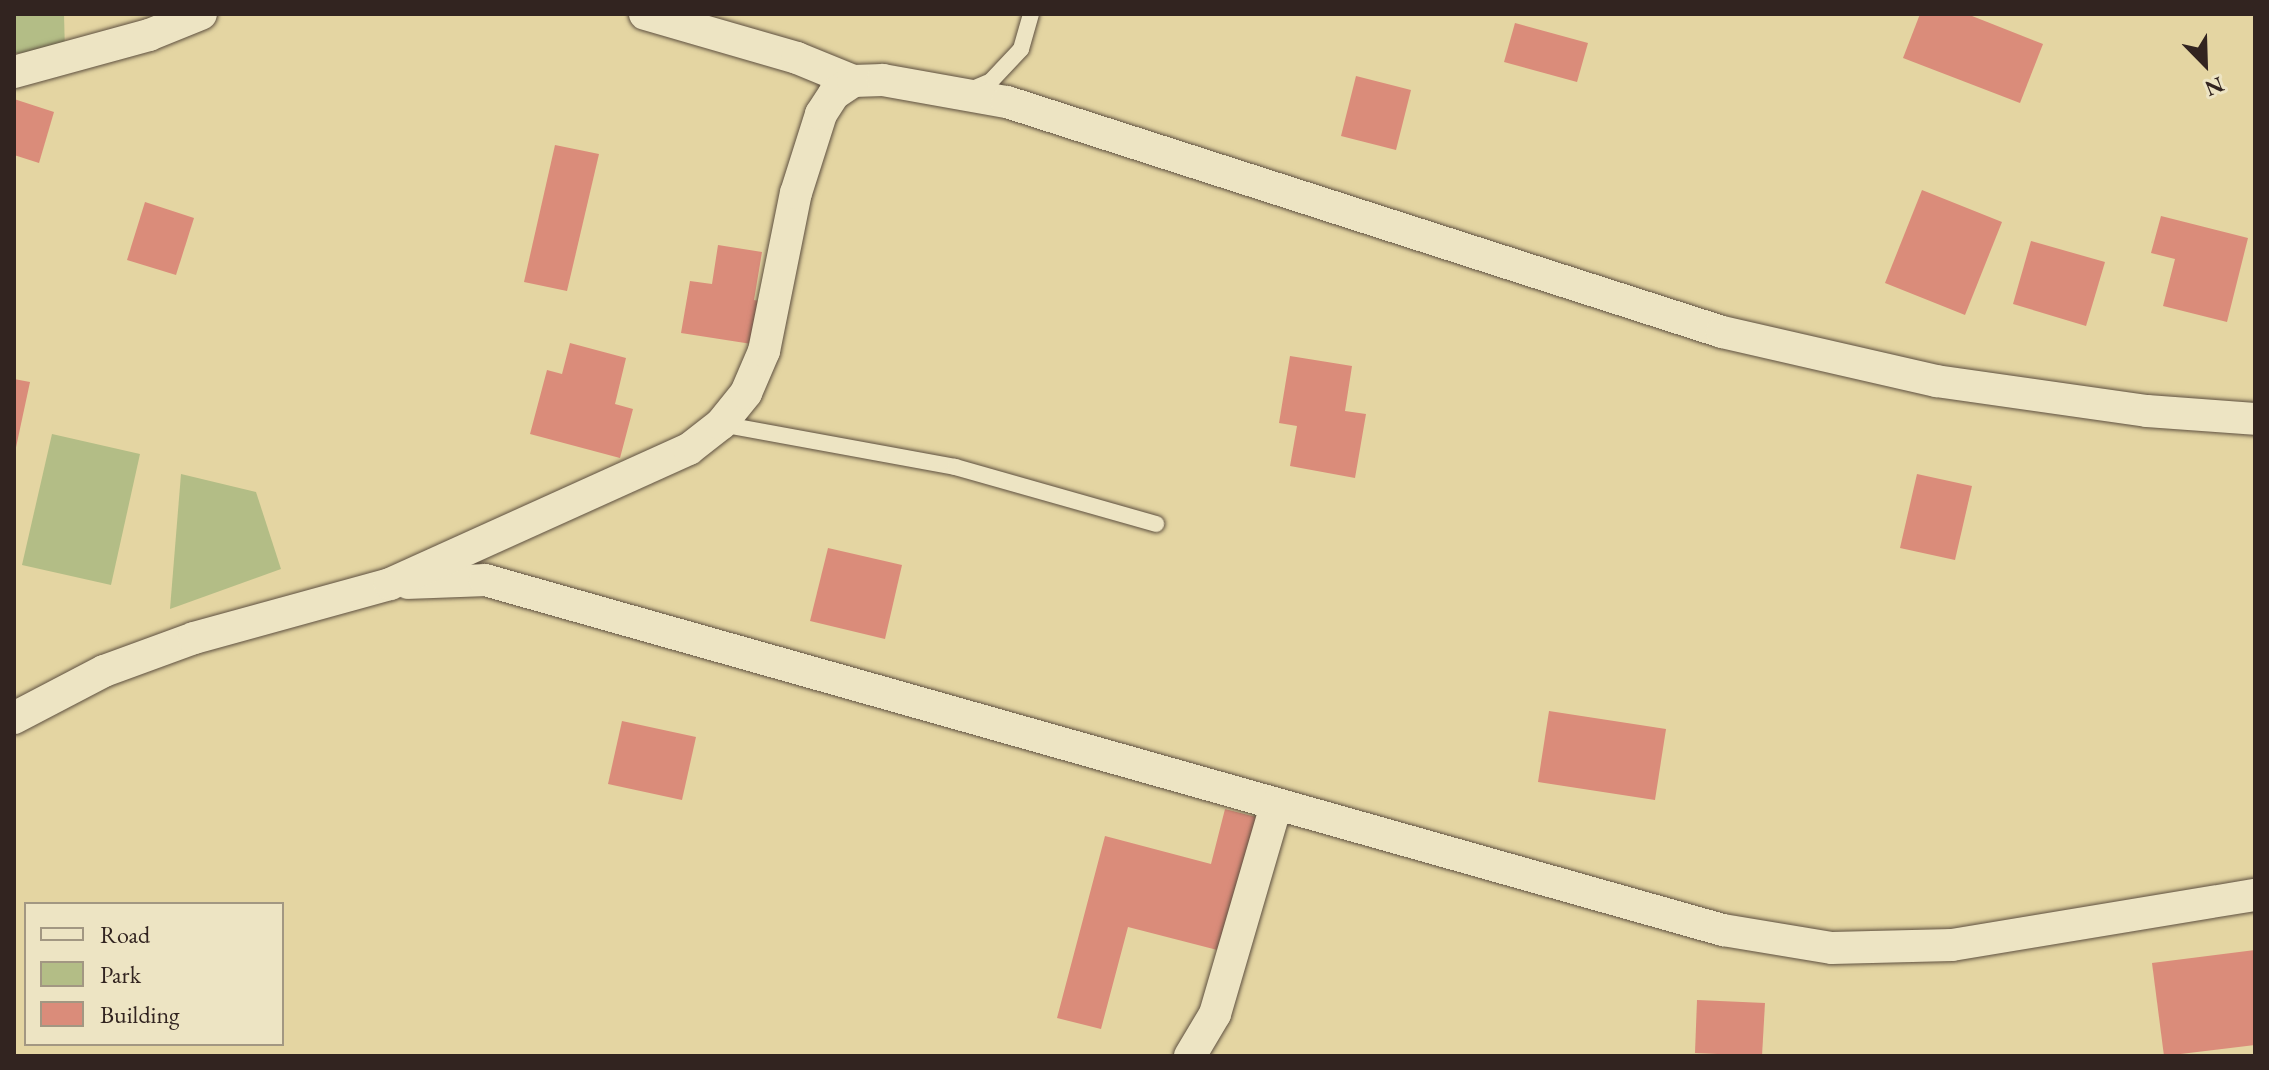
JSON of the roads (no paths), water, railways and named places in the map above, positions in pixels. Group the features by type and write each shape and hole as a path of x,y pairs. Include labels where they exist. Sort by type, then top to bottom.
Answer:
{"street":[{"path":"14,72 149,35 201,14"},
{"path":"645,14 797,58 853,81 883,80 1007,102 1722,332 1936,381 2147,411 2255,419"},
{"path":"14,718 104,671 194,638 390,584 689,449 721,424 746,393 764,351 796,193 821,114 834,94 853,81"},
{"path":"390,584 485,580 1723,930 1832,948 1952,945 2255,895"},
{"path":"1190,1056 1215,1014 1276,805"}],"lane":[{"path":"961,94 991,81 1021,49 1031,14"},
{"path":"721,424 955,467 1156,524"}]}
